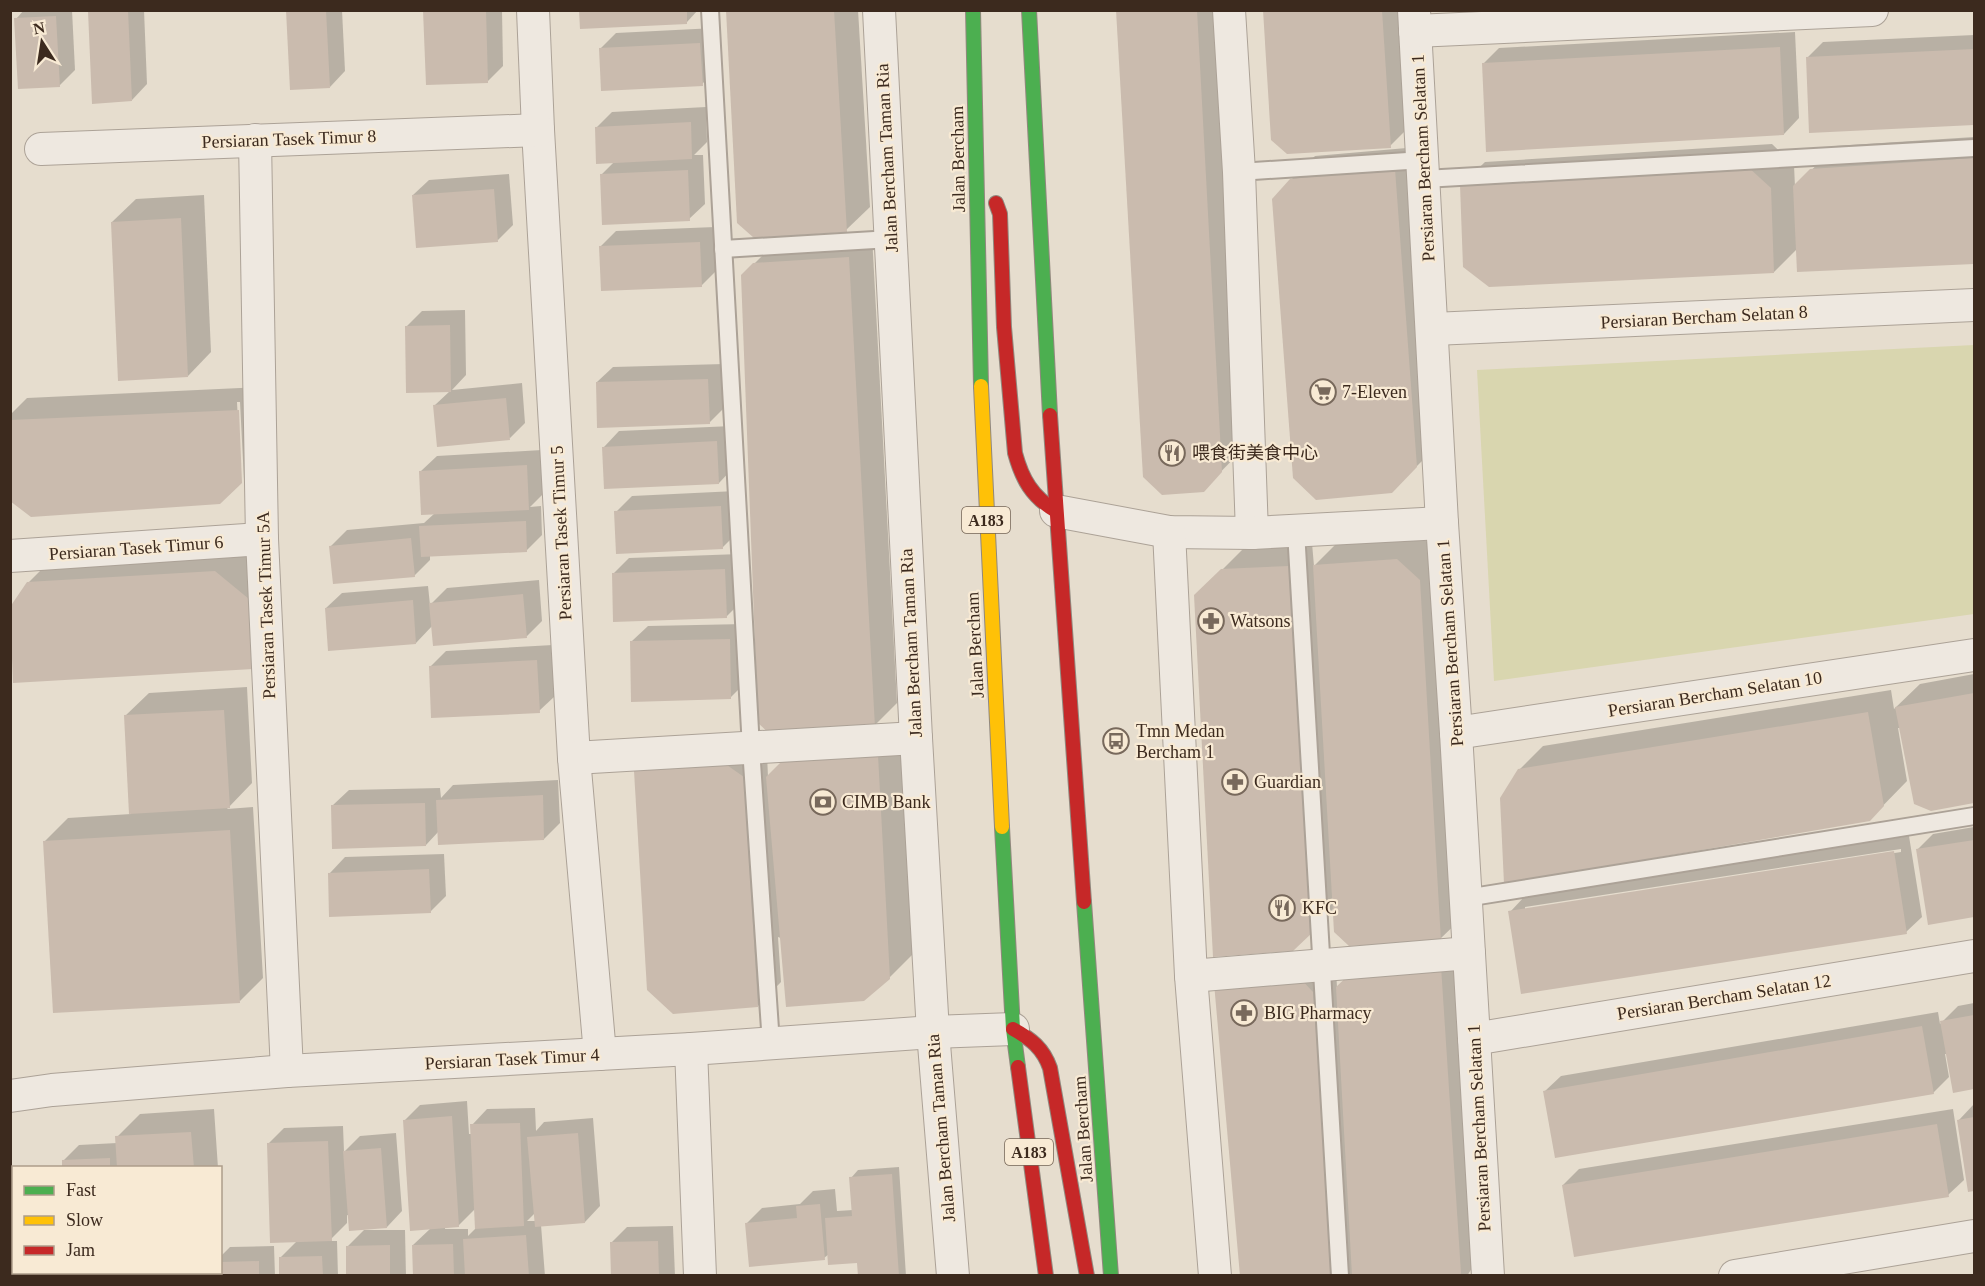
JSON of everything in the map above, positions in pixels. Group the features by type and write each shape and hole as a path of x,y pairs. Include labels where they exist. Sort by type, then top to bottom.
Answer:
{"main road":[{"name":"Jalan Bercham","path":"973,10 982,439 1013,1029 1046,1275"},
{"name":"Jalan Bercham","path":"1029,10 1047,379 1111,1275"},
{"path":"976,144 999,213 1004,327 1015,453 1020,472 1030,492 1041,503 1056,511"},
{"path":"1013,1029 1035,1042 1045,1055 1051,1071 1087,1275"}],"street":[{"name":"Persiaran Tasek Timur 5","path":"533,10 574,759 600,1054"},
{"name":"Jalan Bercham Taman Ria","path":"879,10 933,1032 953,1275"},
{"path":"1229,10 1239,172 1252,534"},
{"path":"1415,21 1872,10"},
{"name":"Persiaran Bercham Selatan 1","path":"1415,21 1442,523 1488,1275"},
{"name":"Persiaran Tasek Timur 8","path":"41,149 538,130"},
{"name":"Persiaran Tasek Timur 5A","path":"255,140 262,539 287,1071"},
{"name":"Persiaran Bercham Selatan 8","path":"1432,329 1974,304"},
{"path":"1056,511 1169,531 1252,534 1442,523"},
{"path":"1169,531 1191,976 1215,1275"},
{"name":"Persiaran Tasek Timur 6","path":"10,556 262,539"},
{"name":"Persiaran Bercham Selatan 10","path":"1456,733 1974,655"},
{"path":"574,759 916,738"},
{"path":"1191,976 1469,953"},
{"name":"Persiaran Bercham Selatan 12","path":"1474,1039 1974,956"},
{"name":"Persiaran Tasek Timur 4","path":"10,1096 52,1090 287,1071 1013,1029"},
{"path":"691,1049 700,1275"},
{"path":"1735,1275 1974,1236"}],"lane":[{"path":"710,10 751,748 771,1044"},
{"path":"1239,172 1423,169 1974,148"},
{"path":"723,249 891,239"},
{"path":"1296,531 1340,1275"},
{"path":"1466,898 1974,816"}],"shaded area":[{"path":"1974,345 1974,614 1494,681 1477,370"}],"building":[{"path":"128,10 132,101 92,104 88,11"},
{"path":"286,10 326,10 330,88 290,90"},
{"path":"423,10 486,10 488,83 426,85"},
{"path":"579,10 687,10 687,24 580,29"},
{"path":"726,10 834,10 847,232 754,238 737,223"},
{"path":"1116,10 1197,10 1222,472 1204,492 1162,495 1143,477"},
{"path":"1263,10 1382,10 1391,148 1287,154 1271,140"},
{"path":"56,16 60,87 18,89 14,18"},
{"path":"700,43 703,86 601,91 599,48"},
{"path":"1780,47 1784,135 1486,152 1482,63"},
{"path":"1974,49 1974,125 1809,133 1806,57"},
{"path":"691,122 692,159 596,164 595,127"},
{"path":"1974,158 1974,264 1797,272 1793,186 1810,169"},
{"path":"1748,167 1771,188 1774,273 1489,287 1463,267 1460,185"},
{"path":"1395,169 1417,467 1392,493 1316,500 1293,478 1272,199 1290,179"},
{"path":"688,170 690,221 602,225 600,174"},
{"path":"494,189 498,242 416,248 412,195"},
{"path":"181,218 188,377 118,381 111,222"},
{"path":"700,242 702,287 601,291 599,246"},
{"path":"849,257 875,727 772,736 758,723 741,275 753,263"},
{"path":"450,325 451,392 406,393 405,326"},
{"path":"708,379 710,424 597,428 596,382"},
{"path":"506,398 510,440 437,447 433,405"},
{"path":"239,410 242,483 220,504 31,517 10,501 10,420"},
{"path":"717,441 719,484 604,489 602,447"},
{"path":"527,465 529,510 421,515 419,471"},
{"path":"721,506 723,549 616,554 614,511"},
{"path":"526,521 527,552 421,557 419,526"},
{"path":"411,538 415,577 333,584 329,546"},
{"path":"1397,559 1420,580 1441,941 1349,946 1334,932 1313,565"},
{"path":"1289,566 1313,932 1293,951 1213,957 1194,595 1221,569"},
{"path":"725,569 727,618 613,622 612,573"},
{"path":"215,571 249,599 253,669 13,683 10,607 27,582"},
{"path":"523,594 527,638 433,646 429,603"},
{"path":"413,600 416,644 328,651 325,608"},
{"path":"730,639 731,699 631,702 630,641"},
{"path":"537,660 540,713 431,718 429,666"},
{"path":"1974,693 1974,803 1931,811 1914,804 1895,707"},
{"path":"224,710 230,808 129,814 124,715"},
{"path":"1868,712 1884,806 1870,821 1504,884 1500,798 1518,769"},
{"path":"878,755 890,979 864,1001 786,1007 766,777 782,761"},
{"path":"724,763 744,777 758,1007 673,1014 647,990 634,771"},
{"path":"543,795 544,840 438,845 436,800"},
{"path":"425,803 426,846 332,849 331,805"},
{"path":"230,830 240,1003 53,1013 43,841"},
{"path":"1974,840 1974,917 1928,925 1916,849"},
{"path":"1894,851 1907,934 1521,994 1508,911"},
{"path":"429,869 431,913 329,917 328,873"},
{"path":"1441,966 1461,1273 1460,1276 1352,1276 1336,987 1352,972"},
{"path":"1299,977 1313,992 1334,1276 1240,1276 1214,983"},
{"path":"1974,1015 1974,1089 1953,1093 1940,1021"},
{"path":"1922,1026 1934,1094 1555,1158 1543,1091"},
{"path":"452,1116 459,1227 410,1231 403,1120"},
{"path":"1974,1117 1974,1191 1968,1192 1957,1120"},
{"path":"520,1123 524,1226 475,1229 470,1124"},
{"path":"1937,1124 1949,1197 1574,1257 1562,1185"},
{"path":"191,1132 194,1166 117,1166 115,1136"},
{"path":"578,1133 585,1223 535,1227 527,1137"},
{"path":"328,1141 332,1241 270,1243 267,1143"},
{"path":"381,1148 387,1228 349,1231 343,1151"},
{"path":"110,1158 110,1166 62,1166 62,1160"},
{"path":"892,1174 899,1276 858,1276 857,1263 828,1265 825,1218 852,1216 849,1177"},
{"path":"820,1204 825,1260 749,1267 745,1223 797,1218 796,1206"},
{"path":"526,1235 529,1276 465,1276 463,1239"},
{"path":"658,1241 659,1276 611,1276 610,1242"},
{"path":"453,1244 454,1276 413,1276 412,1245"},
{"path":"390,1245 390,1276 346,1276 346,1246"},
{"path":"322,1256 323,1276 279,1276 279,1257"},
{"path":"259,1261 259,1276 213,1276 213,1274 222,1274 222,1262"},
{"path":"144,1274 190,1274 190,1276 144,1276"}],"traffic: fast":[{"path":"973,10 981,386"},
{"path":"1029,10 1050,415"},
{"path":"1002,827 1013,1029 1018,1067"},
{"path":"1084,902 1111,1276"}],"traffic: slow":[{"path":"981,386 1002,827"}],"traffic: jam":[{"path":"996,203 1000,214 1004,327 1015,453 1029,486 1040,500 1056,511"},
{"path":"1050,415 1084,902"},
{"path":"1013,1029 1036,1045 1050,1068 1087,1276"},
{"path":"1018,1067 1046,1276"}],"place":[{"name":"7-Eleven","path":"1323,392"},
{"name":"喂食街美食中心","path":"1172,453"},
{"name":"Watsons","path":"1211,621"},
{"name":"Tmn Medan Bercham 1","path":"1116,741"},
{"name":"Guardian","path":"1235,782"},
{"name":"CIMB Bank","path":"823,802"},
{"name":"KFC","path":"1282,908"},
{"name":"BIG Pharmacy","path":"1244,1013"}]}
